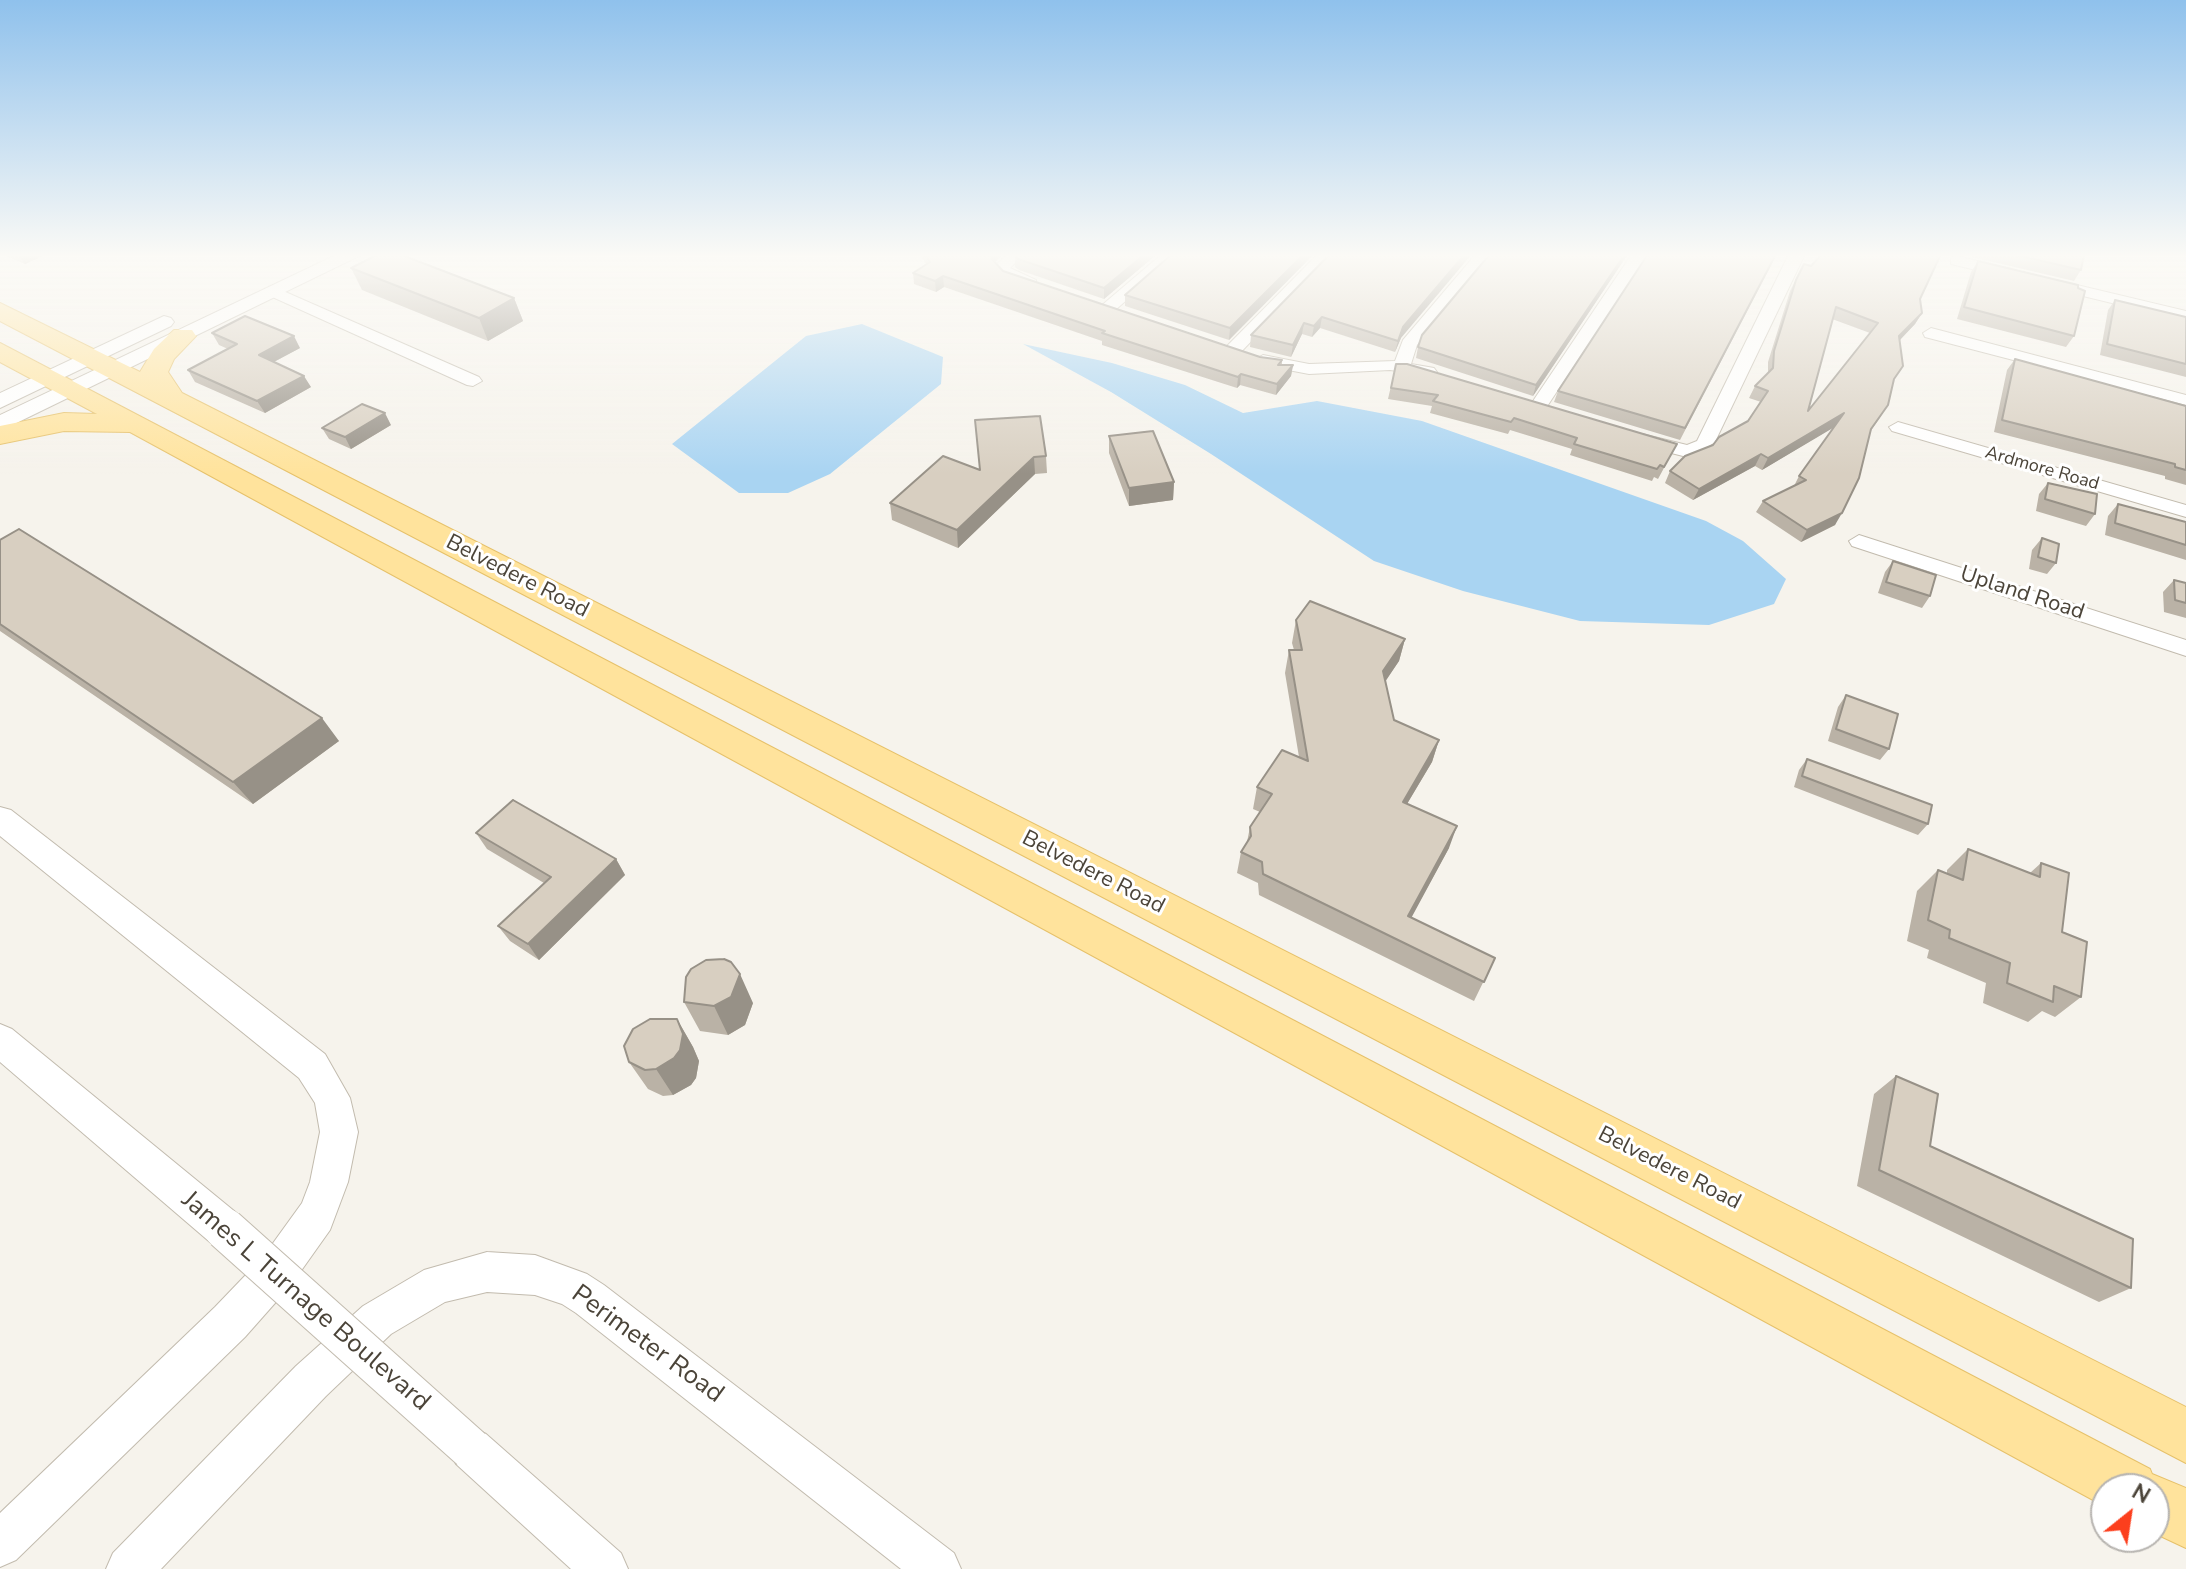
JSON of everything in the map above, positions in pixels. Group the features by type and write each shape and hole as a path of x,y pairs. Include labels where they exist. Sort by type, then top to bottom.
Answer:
{"main road":[{"name":"Belvedere Road","path":"31,327 2186,1436"},
{"path":"174,401 156,380 154,372 159,359 183,336"},
{"name":"Belvedere Road","path":"0,351 2100,1473"},
{"path":"0,435 41,425 77,421 139,425"},
{"path":"583,663 668,679 708,675"}],"street":[{"path":"0,401 60,383 171,327"},
{"path":"101,364 201,327"},
{"path":"353,327 473,381"},
{"path":"1248,327 1226,348 1266,361 1309,369 1402,366 1439,376"},
{"path":"1402,366 1409,344 1423,327"},
{"path":"1538,407 1591,327"},
{"path":"1628,435 1673,449 1698,450 1705,444 1762,327"},
{"path":"1931,333 2186,400"},
{"path":"0,424 60,383"},
{"name":"Ardmore Road","path":"1898,427 2186,511"},
{"name":"Upland Road","path":"1859,541 2186,648"},
{"path":"0,819 312,1066 332,1098 339,1132 329,1182 316,1216 277,1271 230,1322 0,1544"},
{"name":"James L Turnage Boulevard","path":"0,1040 225,1229 605,1569"},
{"name":"Perimeter Road","path":"129,1569 311,1381 377,1320 438,1284 487,1272 535,1275 554,1280 590,1299 938,1569"}],"water":[{"path":"847,327 870,327 943,357 941,384 830,474 788,493 739,493 672,444 806,336"},
{"path":"1023,344 1112,363 1185,385 1243,413 1317,401 1422,421 1706,521 1743,541 1786,579 1774,604 1709,625 1580,621 1463,591 1374,561 1111,392"}],"building":[{"path":"223,327 272,327 294,336 259,355 304,376 257,401 188,370 237,344 212,333"},
{"path":"1094,327 1171,327 1260,357 1282,360 1278,365 1293,365 1277,384 1241,374 1238,377 1102,333 1105,331"},
{"path":"1259,327 1302,327 1293,345 1251,335"},
{"path":"1354,327 1403,327 1398,341"},
{"path":"1429,327 1575,327 1536,385 1418,347"},
{"path":"1600,327 1738,327 1685,428 1558,391"},
{"path":"1781,327 1831,327 1808,411 1875,327 1908,327 1899,336 1903,366 1894,379 1888,405 1871,429 1859,478 1842,513 1807,530 1763,501 1806,480 1799,476 1844,413 1768,458 1761,454 1699,489 1670,471 1685,456 1713,445 1719,437 1748,421 1768,391 1755,386 1773,368 1774,351"},
{"path":"2041,327 2076,327 2074,336"},
{"path":"2110,327 2186,327 2186,364 2107,344"},
{"path":"2015,359 2186,406 2186,470 2175,467 2175,464 2002,420"},
{"path":"1396,364 1407,364 1677,444 1664,467 1660,465 1657,469 1574,444 1577,438 1514,418 1511,422 1433,401 1438,395 1391,388"},
{"path":"362,404 385,413 345,437 322,428"},
{"path":"1040,416 1046,456 1034,457 957,530 890,503 943,456 980,470 975,420"},
{"path":"1153,431 1174,482 1129,488 1109,436"},
{"path":"2048,483 2097,494 2095,514 2045,499"},
{"path":"2118,504 2186,522 2186,545 2115,523"},
{"path":"19,529 322,718 233,782 0,624 0,540"},
{"path":"2042,538 2059,544 2056,563 2038,557"},
{"path":"1893,561 1936,575 1930,596 1886,582"},
{"path":"2174,580 2186,583 2186,603 2175,600"},
{"path":"1310,601 1405,639 1383,671 1394,720 1439,740 1403,802 1457,826 1408,916 1495,958 1484,982 1263,874 1262,862 1241,852 1251,836 1250,827 1272,794 1257,787 1282,750 1308,761 1289,650 1302,650 1296,620"},
{"path":"1846,695 1898,714 1889,749 1836,729"},
{"path":"1807,759 1932,805 1928,824 1802,776"},
{"path":"513,800 616,859 528,944 498,926 551,877 476,833"},
{"path":"1968,849 2040,877 2041,863 2069,873 2062,932 2087,942 2081,997 2054,986 2053,1002 2007,983 2010,963 1949,938 1950,930 1928,920 1938,870 1963,880"},
{"path":"724,959 731,962 740,974 731,997 714,1006 684,1002 686,977 691,969 706,960"},
{"path":"650,1019 677,1019 683,1034 680,1050 674,1058 656,1069 645,1070 629,1062 624,1046 633,1029"},
{"path":"1896,1076 1938,1094 1930,1146 2133,1239 2131,1288 1879,1170"}]}
